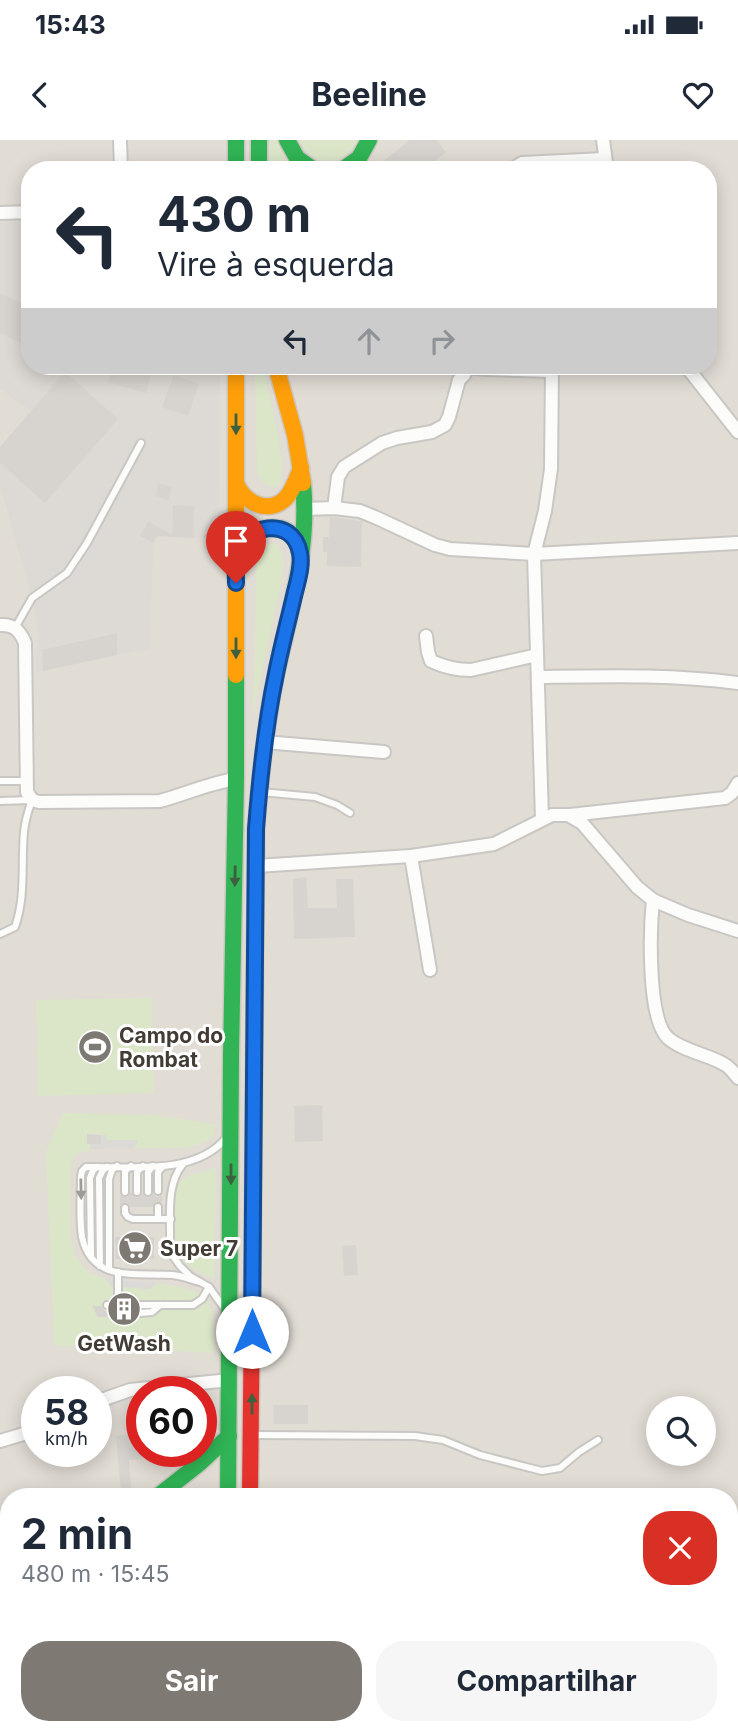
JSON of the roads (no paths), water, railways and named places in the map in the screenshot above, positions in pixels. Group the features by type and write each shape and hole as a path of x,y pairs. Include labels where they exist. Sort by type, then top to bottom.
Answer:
{"main road":[{"path":"236,140 236,161"},
{"path":"259,140 259,161"},
{"path":"287,140 292,152 301,161"},
{"path":"356,161 368,144"},
{"path":"229,1488 236,779 236,375"},
{"path":"250,1488 259,792 271,695 298,580 305,509 301,466 279,375"},
{"path":"289,410 290,375"},
{"path":"236,482 239,492 247,501 263,506 272,505 281,502 288,495 301,466"},
{"path":"236,555 251,535 272,527 291,534 298,544 301,556"},
{"path":"169,1488 229,1436"}],"street":[{"path":"120,140 121,161"},
{"path":"603,140 606,161"},
{"path":"0,213 21,212"},
{"path":"334,509 338,477 344,467 382,443 432,432 444,425 462,375"},
{"path":"542,819 534,554 545,511 551,469 552,375"},
{"path":"693,375 738,432"},
{"path":"305,509 360,511 450,550 534,554 738,544"},
{"path":"0,625 15,628 25,643 27,792 32,800 160,801 218,782 236,779"},
{"path":"426,636 431,661 462,670 537,654"},
{"path":"538,677 650,676 738,683"},
{"path":"264,742 384,752"},
{"path":"256,866 411,856 494,844 552,815 570,816 712,800 724,798 736,791"},
{"path":"570,816 582,822 637,887 653,900 738,931"},
{"path":"411,856 430,970"},
{"path":"653,900 651,968 656,1011 664,1033 696,1054 727,1066 738,1078"},
{"path":"112,1396 130,1390 230,1380"},
{"path":"0,1441 21,1435"}],"lane":[{"path":"15,628 32,598 67,573 87,543 141,443"},
{"path":"0,781 27,781"},
{"path":"259,792 314,797 350,813"},
{"path":"0,800 32,800 26,817 19,915 15,927 0,934"},
{"path":"200,1282 175,1275 124,1274 100,1266 91,1258 90,1178 97,1167 183,1164 208,1154 219,1146 231,1131"},
{"path":"183,1164 176,1172 171,1185 170,1247 180,1266 190,1276 209,1287 231,1323"},
{"path":"109,1270 109,1179 117,1166"},
{"path":"141,1192 146,1166"},
{"path":"146,1166 158,1172 141,1192 129,1171 146,1166"},
{"path":"100,1266 99,1178 107,1167"},
{"path":"141,1207 125,1213 144,1218 171,1219"},
{"path":"141,1207 144,1218"},
{"path":"141,1207 144,1218"},
{"path":"118,1272 118,1305"},
{"path":"107,1305 192,1305 202,1299 209,1287"},
{"path":"140,1313 152,1312 160,1306"},
{"path":"251,1435 415,1436 443,1440 480,1455 542,1472 560,1468 579,1451 598,1440"}],"place":[{"name":"Campo do Rombat","path":"95,1047"},
{"name":"Super 7","path":"135,1248"},
{"name":"GetWash","path":"124,1309"}]}
